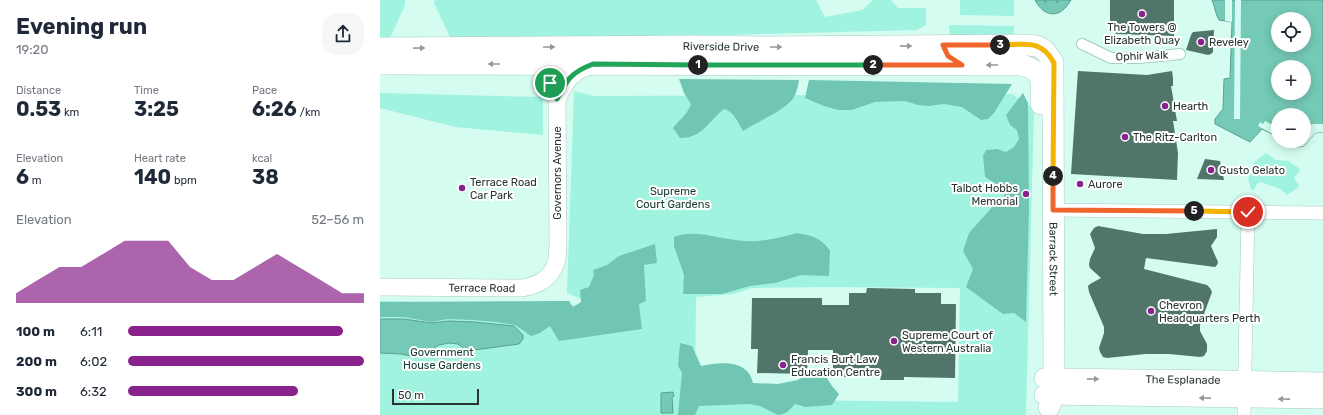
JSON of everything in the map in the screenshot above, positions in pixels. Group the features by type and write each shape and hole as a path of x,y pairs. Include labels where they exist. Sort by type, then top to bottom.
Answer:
{"main road":[{"path":"943,45 948,56 962,65"},
{"name":"Riverside Drive","path":"380,48 1036,45 1044,49 1050,55 1054,63"},
{"name":"Barrack Street","path":"1049,395 1053,210 1054,63"},
{"name":"Riverside Drive","path":"380,64 1022,65 1033,69 1039,75 1041,83"},
{"name":"Barrack Street","path":"1041,83 1049,395"},
{"name":"The Esplanade","path":"1245,398 1323,382"},
{"name":"The Esplanade","path":"1049,395 1323,399"}],"street":[{"name":"Ophir Walk","path":"1082,44 1111,58 1139,58 1180,54"},
{"name":"Governors Avenue","path":"533,64 540,67 546,74 557,99 558,247"},
{"name":"Governors Avenue","path":"557,99 565,83 571,76 580,69 593,64"},
{"path":"1053,210 1323,213"},
{"path":"1245,398 1248,212"},
{"name":"Terrace Road","path":"380,287 522,288 534,286 540,284 548,277 556,263 558,247"}],"green space":[{"path":"380,0 405,0 405,5 389,39 380,42"},
{"path":"435,0 816,0 825,17 862,10 873,0 891,0 898,8 926,8 926,25 917,30 572,39 451,39 434,3"},
{"path":"960,0 1014,0 1014,16 960,15"},
{"path":"949,25 1014,26 1013,39 950,37"},
{"name":"Supreme Court Gardens","path":"574,91 594,96 1012,94 1034,109 1026,415 380,415 380,301 598,306 567,293","holes":["752,288 960,288 958,402 695,399 696,297 733,294"]},
{"path":"380,93 543,97 543,135 455,127 380,108"},
{"path":"1266,153 1276,160 1288,161 1299,168 1300,172 1294,178 1299,185 1298,188 1287,195 1280,189 1261,182 1257,184 1254,190 1251,190 1248,178 1253,170 1252,164"}],"shaded area":[{"path":"1035,0 1044,0 1046,3 1045,0 1057,0 1057,3 1058,0 1071,0 1063,10 1053,14 1043,11"},
{"path":"1212,0 1323,0 1323,132 1315,133 1311,138 1311,108 1271,108 1271,134 1262,129 1250,142 1215,124 1215,119 1223,109 1224,79 1230,78 1232,22 1219,20"},
{"path":"679,79 799,80 794,97 791,101 775,113 743,131 733,115 724,109 694,136 680,138 673,128 691,104 684,93"},
{"path":"809,80 1012,84 994,113 988,119 981,120 962,107 944,104 928,106 918,105 905,101 875,102 852,110 838,110 805,98"},
{"path":"1023,93 1028,103 1029,209 1026,322 1014,313 1003,314 966,287 973,269 963,251 969,233 995,204 1002,201 1006,190 985,177 983,156 986,150 997,149 1006,152 1014,147 1019,139 1017,130 1010,125 1006,115"},
{"path":"797,233 815,238 822,242 830,250 829,276 801,275 775,283 750,286 722,294 683,294 684,275 674,246 674,237 699,234 736,240 758,241"},
{"path":"655,244 657,263 644,265 646,301 639,304 642,329 559,341 550,326 540,333 531,336 515,325 496,322 448,319 431,322 404,317 380,317 380,302 569,301 573,307 581,302 580,290 589,287 594,275 593,270 607,265 619,256"},
{"path":"380,319 404,319 431,323 449,321 474,322 514,326 523,335 523,339 519,344 474,350 465,349 458,344 449,343 439,345 416,357 401,354 380,353"},
{"path":"680,343 692,346 701,366 724,363 739,366 750,375 753,383 778,384 798,380 814,369 825,375 839,394 832,405 805,407 795,404 788,411 778,415 760,406 749,404 699,406 695,415 678,415 682,373 678,366"},
{"path":"673,392 673,413 661,413 661,393"}],"pier":[{"path":"1225,0 1232,0 1232,22 1225,21"},
{"path":"1235,0 1241,0 1240,119 1234,119"},
{"path":"1265,121 1271,124 1271,133 1258,126 1260,122 1263,124"},
{"path":"1323,124 1323,132 1315,133 1311,138 1311,125"}],"building":[{"name":"The Towers @ Elizabeth Quay","path":"1110,0 1174,0 1174,36 1116,34 1110,28"},
{"name":"Reveley","path":"1214,30 1213,52 1211,54 1208,55 1186,50 1193,32"},
{"name":"The Ritz-Carlton","path":"1078,71 1147,75 1172,71 1173,86 1171,86 1177,121 1173,121 1178,153 1177,180 1071,174"},
{"name":"Gusto Gelato","path":"1205,159 1220,161 1224,180 1197,179"},
{"name":"Chevron Headquarters Perth","path":"1098,226 1143,234 1166,234 1217,229 1217,237 1211,246 1218,262 1215,267 1146,258 1144,269 1207,285 1210,288 1212,292 1200,325 1200,331 1207,344 1207,351 1204,356 1145,354 1107,358 1103,357 1099,348 1104,333 1104,327 1089,292 1088,286 1101,278 1090,268 1089,265 1095,248 1090,234 1094,228"},
{"name":"Supreme Court of Western Australia","path":"867,288 915,289 915,293 941,293 941,304 956,304 955,378 904,377 904,380 880,380 881,377 833,377 833,350 808,350 807,374 757,373 758,349 751,349 752,298 822,298 822,305 849,305 849,293 866,293"}],"place":[{"name":"The Towers @ Elizabeth Quay","path":"1142,14"},
{"name":"Reveley","path":"1201,42"},
{"name":"Hearth","path":"1165,106"},
{"name":"The Ritz-Carlton","path":"1125,137"},
{"name":"Gusto Gelato","path":"1211,170"},
{"name":"Aurore","path":"1080,184"},
{"name":"Terrace Road Car Park","path":"462,188"},
{"name":"Talbot Hobbs Memorial","path":"1026,194"},
{"name":"Chevron Headquarters Perth","path":"1151,311"},
{"name":"Supreme Court of Western Australia","path":"894,341"},
{"name":"Francis Burt Law Education Centre","path":"783,365"}],"route":[{"path":"550,83 557,99 565,83 571,76 580,69 593,64 962,65 948,56 943,45 1036,45 1044,49 1050,55 1054,63 1053,210 1248,212"}],"park label":[{"name":"Government House Gardens","path":"442,358"}]}
